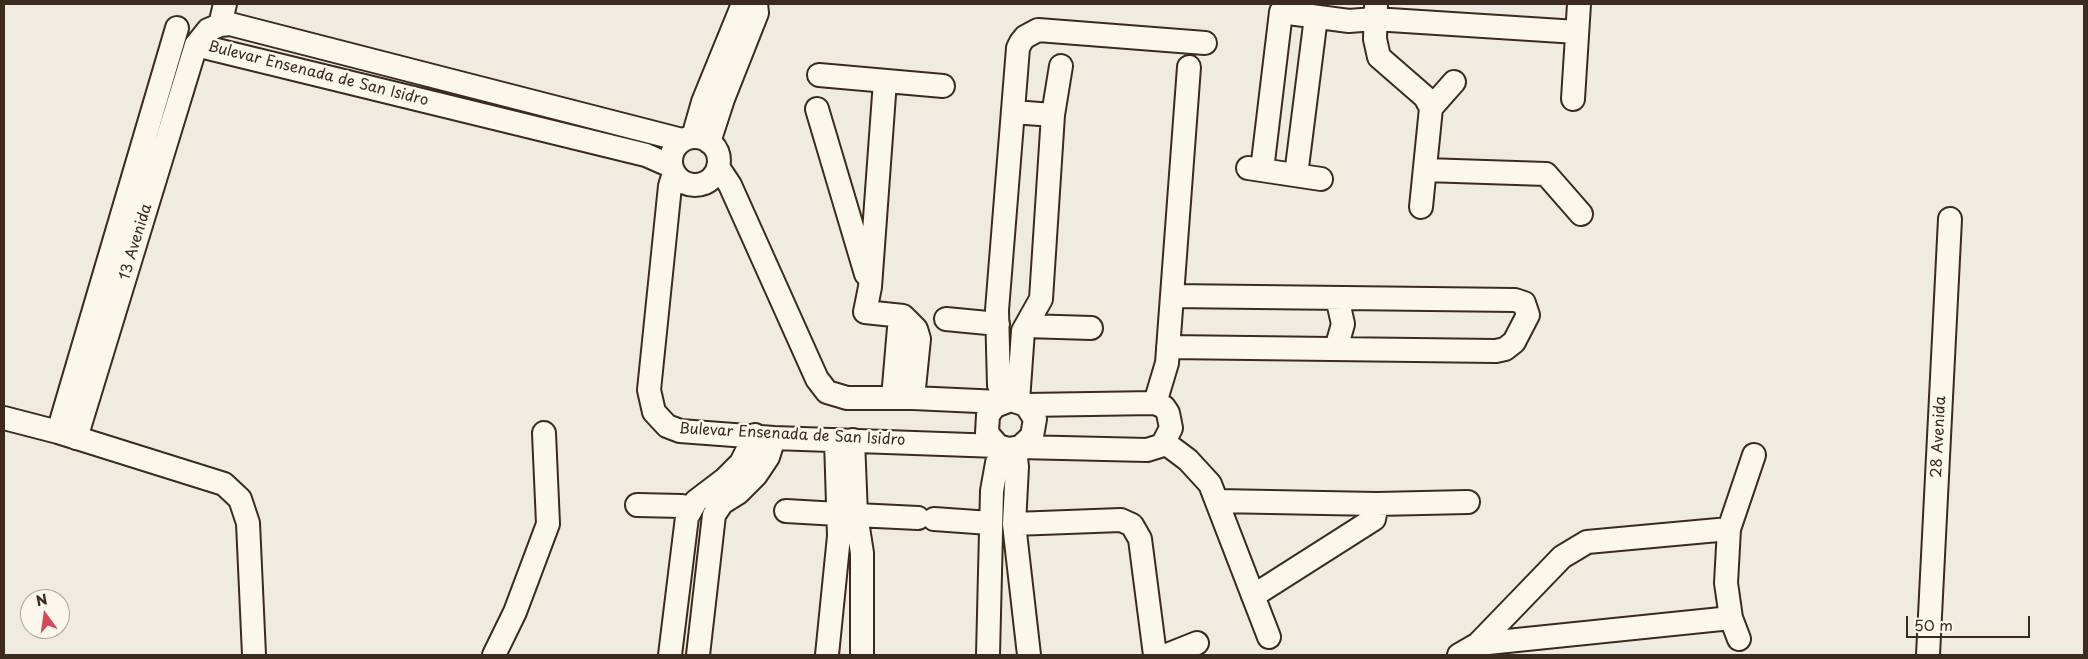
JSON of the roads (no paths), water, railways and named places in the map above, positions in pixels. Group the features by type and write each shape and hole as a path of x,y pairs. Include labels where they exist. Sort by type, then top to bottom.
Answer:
{"street":[{"path":"695,140 703,102 741,9 749,4"},
{"path":"695,140 718,156 718,167 712,178 695,185 683,182 672,170 674,149 695,140 723,99 757,13 756,4"},
{"path":"1573,99 1579,4"},
{"path":"1321,179 1255,169 1281,12 1349,21 1375,11 1577,32"},
{"path":"1375,11 1379,57 1424,97 1431,108"},
{"name":"Bulevar Ensenada de San Isidro","path":"695,140 230,24 222,14 196,45 646,155 672,170 649,390 652,407 662,422 680,431 1009,448 1156,446"},
{"path":"1296,175 1316,17"},
{"path":"67,435 177,28"},
{"path":"251,57 256,30"},
{"path":"988,655 990,522 992,491 997,462 1009,448 1029,441 1035,431 1035,419 1012,402 999,385 998,370 997,310 1018,48 1025,37 1038,30 1205,43"},
{"name":"13 Avenida","path":"67,435 196,45"},
{"path":"1012,402 1023,331 1041,299 1053,115 1061,66"},
{"path":"1154,403 1167,363 1189,67"},
{"path":"818,75 944,86"},
{"path":"885,81 870,287 866,312 900,316 909,319 918,333 903,398"},
{"path":"1421,208 1431,108 1454,82"},
{"path":"817,109 870,287"},
{"path":"1013,112 1053,115"},
{"path":"718,167 730,184 822,386 827,392 840,397 1012,402 1154,403 1164,407 1171,420 1169,436 1156,446 1188,460 1210,484 1270,638"},
{"path":"1425,170 1546,174 1581,214"},
{"name":"28 Avenida","path":"1928,655 1950,219"},
{"path":"1168,347 1500,351 1514,342 1528,315 1524,303 1515,300 1172,296"},
{"path":"1334,298 1342,315 1343,324 1336,349"},
{"path":"946,319 998,324"},
{"path":"1026,326 1092,328"},
{"path":"1012,402 991,410 986,421 990,438 1009,448 1017,467 1014,524 1029,655"},
{"path":"4,418 67,435 224,484 240,499 248,523 254,655"},
{"path":"494,655 515,612 548,524 544,433"},
{"path":"670,655 686,525 691,509 702,495 735,469 765,436"},
{"path":"698,655 714,515 722,503 738,493 756,475 768,457 765,436"},
{"path":"844,440 847,515 862,553 862,655"},
{"path":"1740,639 1731,618 1726,584 1729,529 1754,455"},
{"path":"1217,501 1377,504 1468,502"},
{"path":"1253,596 1374,520 1377,504"},
{"path":"637,505 682,506 691,509"},
{"path":"786,511 990,522"},
{"path":"827,655 840,536 847,515"},
{"path":"1014,524 1121,520 1132,525 1140,538 1155,655"},
{"path":"1459,655 1478,644 1562,557 1587,542 1729,529"},
{"path":"1478,644 1731,618"},
{"path":"1167,655 1197,643"}]}
